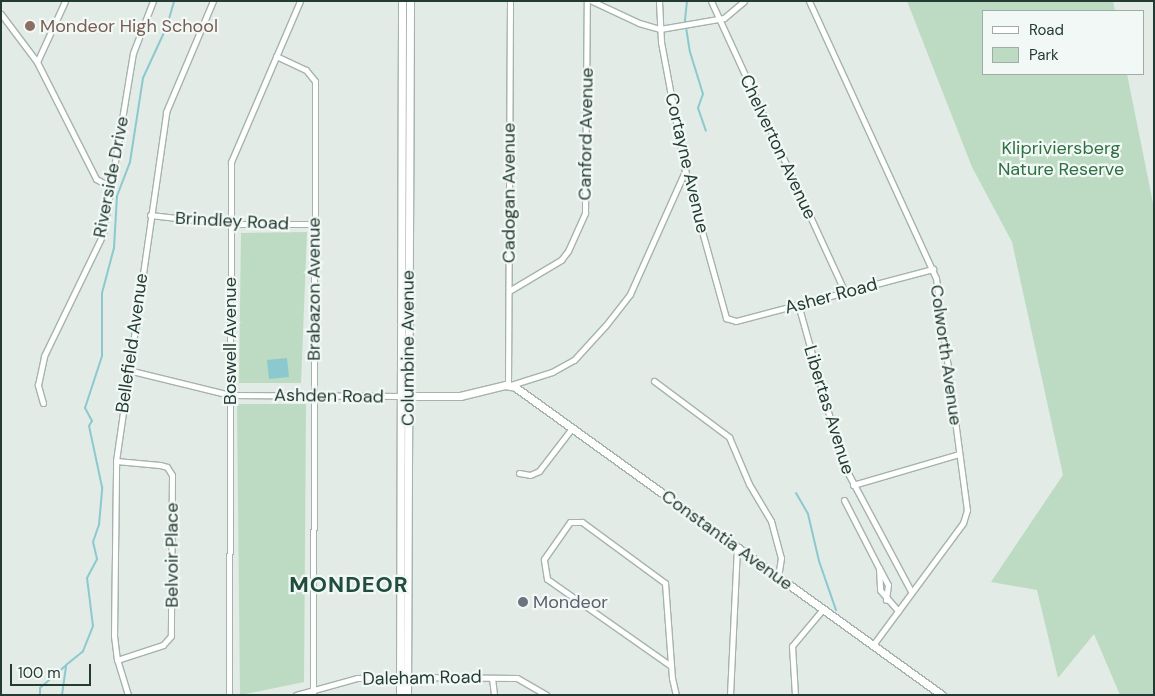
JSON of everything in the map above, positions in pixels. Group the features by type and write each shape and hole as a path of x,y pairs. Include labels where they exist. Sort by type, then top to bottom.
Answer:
{"main road":[{"name":"Columbine Avenue","path":"402,1 405,99 404,678 407,695"},
{"name":"Columbine Avenue","path":"405,99 410,1"},
{"name":"Ashden Road","path":"404,396 460,396 510,385"},
{"name":"Constantia Avenue","path":"510,385 942,695"},
{"name":"Columbine Avenue","path":"400,695 404,678"}],"street":[{"path":"37,62 65,1"},
{"name":"Riverside Drive","path":"43,402 38,385 44,356 101,240 134,53 153,1"},
{"name":"Bellefield Avenue","path":"128,695 117,660 114,636 116,461 150,215 168,105 213,1"},
{"name":"Boswell Avenue","path":"229,695 230,224 232,156 300,1"},
{"name":"Cadogan Avenue","path":"510,1 510,385"},
{"name":"Canford Avenue","path":"509,291 561,260 585,213 587,1"},
{"path":"592,1 639,23 660,29 720,20 730,16 744,1"},
{"name":"Cortayne Avenue","path":"659,1 660,29 685,170 723,312 730,321"},
{"name":"Chelverton Avenue","path":"711,1 845,292"},
{"name":"Colworth Avenue","path":"809,1 933,269 939,290 967,514 873,645"},
{"path":"1,14 37,62 96,179 111,186"},
{"name":"Brabazon Avenue","path":"276,56 306,70 315,80 313,692"},
{"name":"Ashden Road","path":"510,385 552,372 574,360 606,325 630,294 685,170"},
{"name":"Brindley Road","path":"150,215 230,224 314,224"},
{"name":"Asher Road","path":"730,321 933,269"},
{"name":"Libertas Avenue","path":"798,304 839,454 853,485 912,591"},
{"name":"Ashden Road","path":"128,370 230,395 404,396"},
{"path":"654,381 729,437 771,521 782,558 778,576"},
{"path":"519,473 530,475 539,471 572,428"},
{"path":"853,485 959,454"},
{"name":"Belvoir Place","path":"116,461 160,465 167,467 172,475 171,636 163,645 117,660"},
{"path":"844,500 888,585 886,600"},
{"path":"671,666 550,582 544,565 560,534 570,522 578,520 660,578 667,590 671,666 676,695"},
{"path":"730,695 737,547"},
{"path":"878,568 880,590 886,600 898,611"},
{"path":"796,695 792,646 823,609"},
{"name":"Daleham Road","path":"296,695 313,692 357,678 521,679 546,695"},
{"path":"492,678 494,695"}],"green space":[{"name":"Klipriviersberg Nature Reserve","path":"907,1 1113,1 1115,10 982,10 982,75 1127,75 1154,208 1154,695 1120,695 1094,634 1058,678 1037,590 991,582 1063,475 1012,242 972,167"},
{"path":"307,232 301,383 239,383 241,233"},
{"path":"237,404 306,404 304,682 240,695"}],"water":[{"path":"287,358 289,377 269,379 267,360"}],"waterway":[{"path":"62,695 66,665 83,651 93,626 87,578 97,559 93,542 99,525 102,487 89,426 92,421 85,408 102,356 102,293 114,248 117,196 130,162 143,78 167,26 174,1"},
{"path":"687,1 685,21 690,52 703,94 698,108 706,131"},
{"path":"796,493 808,514 819,561 836,610"},
{"path":"40,695 40,688 65,666"}],"place":[{"name":"Mondeor High School","path":"30,26"},
{"name":"Mondeor","path":"523,602"}],"district":[{"name":"MONDEOR","path":"349,585"}]}
